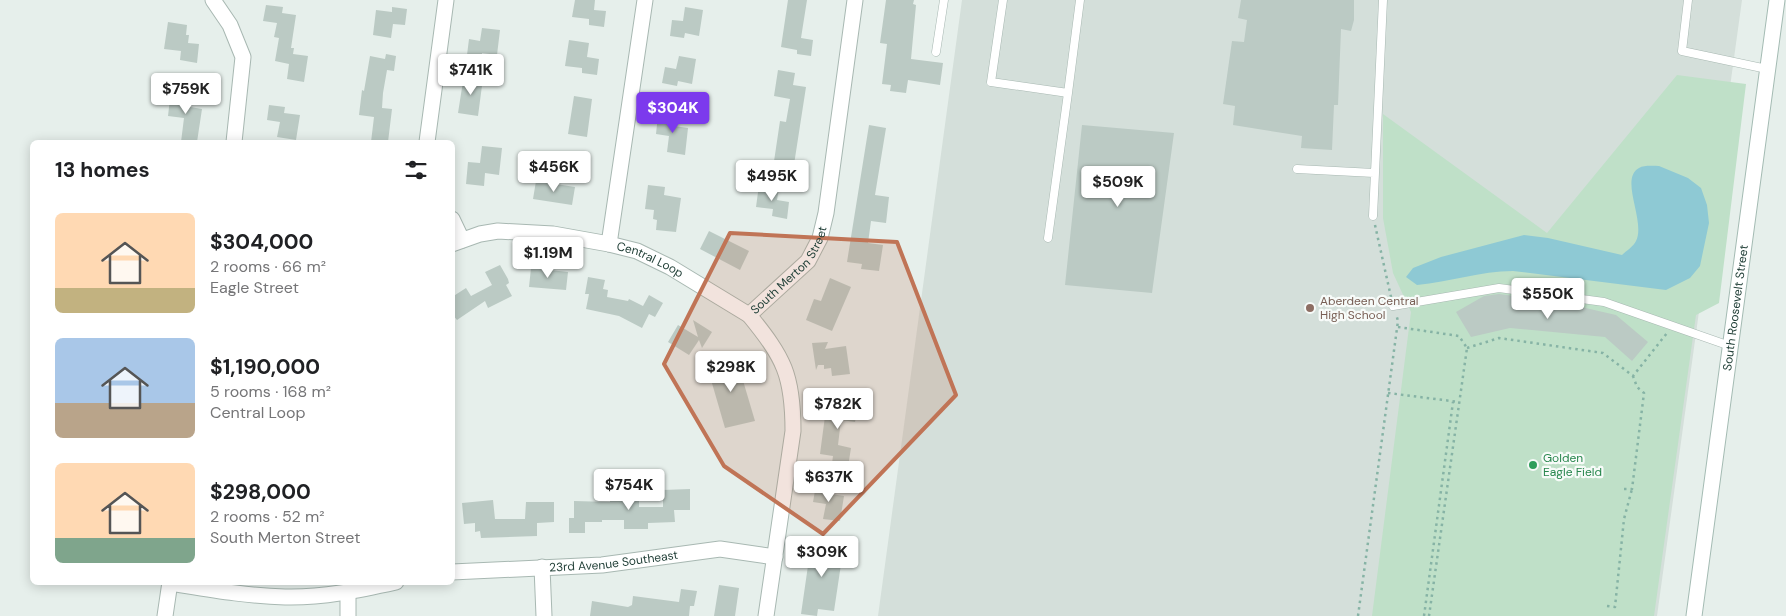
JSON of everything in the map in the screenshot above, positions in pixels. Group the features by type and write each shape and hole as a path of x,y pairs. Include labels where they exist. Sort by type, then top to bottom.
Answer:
{"street":[{"path":"213,0 230,25 243,57 234,140"},
{"path":"427,140 446,0"},
{"path":"609,244 645,0"},
{"name":"South Merton Street","path":"766,616 793,431 793,401 782,359 750,315 808,261 820,238 826,213 856,0"},
{"name":"South Roosevelt Street","path":"1694,616 1776,0"},
{"name":"Central Loop","path":"457,242 498,230 553,234 609,244 637,251 670,267 750,315"},
{"name":"23rd Avenue Southeast","path":"455,572 602,564 720,549 775,557"},
{"path":"542,567 544,616"},
{"path":"165,616 170,585"},
{"path":"183,585 286,598 348,592 382,585"},
{"path":"348,592 348,616"}],"lane":[{"path":"936,52 944,0"},
{"path":"1003,0 991,82 1068,93"},
{"path":"1048,238 1080,0"},
{"path":"1373,216 1383,0"},
{"path":"1688,0 1682,51 1767,69"},
{"path":"1297,169 1374,173"},
{"path":"1393,306 1499,288 1604,302 1730,346"}],"path":[{"path":"1358,616 1398,327 1377,243 1373,216"},
{"path":"1633,376 1672,326"},
{"path":"1398,327 1459,336 1467,348 1430,616"},
{"path":"1467,348 1499,338 1603,353 1633,376 1637,386 1644,393 1632,489 1624,518 1615,607 1607,606"},
{"path":"1388,393 1459,402"},
{"path":"1424,616 1453,402"},
{"path":"1624,488 1632,489"}],"highlighted area":[{"path":"730,233 897,242 956,395 823,534 724,466 664,364"}],"shaded area":[{"name":"Aberdeen Central High School","path":"962,0 1742,0 1657,616 878,616"}],"green space":[{"name":"Golden Eagle Field","path":"1677,75 1746,84 1719,303 1696,315 1654,616 1372,616 1411,312 1393,273 1383,218 1383,114 1547,233"}],"water":[{"path":"1659,166 1688,178 1701,188 1707,205 1709,223 1700,266 1690,278 1666,290 1513,271 1501,271 1417,285 1406,277 1413,268 1441,257 1524,235 1548,238 1622,255 1635,243 1638,233 1632,191 1634,173 1641,167"}],"building":[{"path":"575,0 595,0 594,10 606,11 604,27 589,25 589,19 572,17"},
{"path":"788,0 807,0 801,38 813,40 811,56 797,54 797,50 781,47"},
{"path":"886,0 914,0 913,4 916,5 911,59 943,63 940,85 908,80 906,93 890,91 891,85 882,84 887,44 880,43"},
{"path":"1241,0 1354,0 1354,20 1351,31 1341,29 1338,105 1334,105 1332,150 1301,148 1302,136 1233,125 1235,106 1223,104 1232,41 1244,42 1247,20 1238,18"},
{"path":"266,5 283,7 282,13 296,15 291,48 294,48 293,54 308,56 304,82 287,79 289,64 275,61 279,38 274,37 277,23 263,21"},
{"path":"392,7 407,9 405,25 393,24 391,38 373,35 376,10 392,12"},
{"path":"685,7 703,10 699,36 685,33 684,38 670,36 672,20 683,21"},
{"path":"168,22 187,25 186,35 189,35 188,43 199,44 197,63 180,60 181,51 164,49"},
{"path":"482,28 500,30 497,55 482,53 482,57 467,55 469,39 480,41"},
{"path":"569,40 589,43 587,57 599,59 597,75 582,73 582,68 565,66"},
{"path":"386,54 396,56 394,71 387,70 383,93 382,108 392,109 388,140 371,140 374,117 359,115 362,90 364,91 370,56 385,59"},
{"path":"679,56 696,59 692,84 678,81 677,86 662,83 665,67 676,69"},
{"path":"778,70 795,73 793,85 806,87 793,171 773,168 780,121 786,122 790,99 774,96"},
{"path":"464,75 483,78 478,116 458,113"},
{"path":"171,90 192,92 190,107 202,109 197,140 181,140 184,118 168,116"},
{"path":"574,96 592,99 587,137 568,134"},
{"path":"269,105 285,107 284,113 300,115 296,140 277,137 280,122 267,120"},
{"path":"658,115 675,117 674,126 688,128 685,155 667,152 669,136 656,134"},
{"path":"869,125 886,128 875,195 889,197 886,223 871,221 868,243 883,245 879,271 861,269 862,264 847,262"},
{"path":"1082,125 1174,133 1152,293 1065,285"},
{"path":"482,146 502,148 499,175 485,173 484,186 466,184 468,162 480,163"},
{"path":"536,181 575,187 572,205 533,199"},
{"path":"648,185 665,187 664,195 681,198 676,232 656,230 657,220 653,219 654,210 645,209"},
{"path":"759,185 779,188 777,200 789,202 787,219 772,216 773,209 756,207"},
{"path":"709,231 749,251 740,270 700,249"},
{"path":"500,265 508,279 509,283 506,285 512,296 488,308 485,301 457,320 455,318 455,295 466,288 471,296 492,285 485,272"},
{"path":"531,268 568,272 566,290 529,287"},
{"path":"588,277 605,280 603,289 608,290 607,297 628,301 629,299 643,306 649,295 663,303 655,317 649,314 642,328 619,316 586,309 589,294 585,294"},
{"path":"830,278 851,287 832,331 806,320 814,299 821,301"},
{"path":"1499,294 1555,301 1616,315 1648,342 1632,361 1605,337 1510,328 1471,337 1456,312 1484,296"},
{"path":"693,320 712,332 702,348 699,340 689,355 668,342 678,325 698,337"},
{"path":"828,342 825,349 846,346 850,374 832,376 831,368 824,369 824,365 818,365 816,370 812,343"},
{"path":"736,357 755,421 725,428 707,366"},
{"path":"842,393 860,395 855,422 841,420 838,445 851,448 847,473 831,471 833,456 820,454 827,401 841,403"},
{"path":"816,485 832,488 831,494 844,496 840,521 823,519 826,504 813,502"},
{"path":"690,489 690,510 674,510 675,522 648,523 648,529 624,529 624,520 602,520 602,522 585,522 585,533 569,533 569,518 574,518 574,501 610,502 610,494 639,494 639,507 663,507 663,490"},
{"path":"493,500 495,519 525,519 526,502 554,502 554,522 537,523 537,536 481,538 480,531 475,532 475,523 464,524 462,503"},
{"path":"812,538 828,541 827,548 843,551 834,611 818,609 817,616 801,614"},
{"path":"719,585 739,588 735,616 714,616"},
{"path":"681,589 697,591 694,606 690,606 689,616 590,616 592,601 628,607 632,605 633,596 679,602"}],"place":[{"name":"Aberdeen Central High School","path":"1310,308"},
{"name":"Golden Eagle Field","path":"1533,465"}]}
